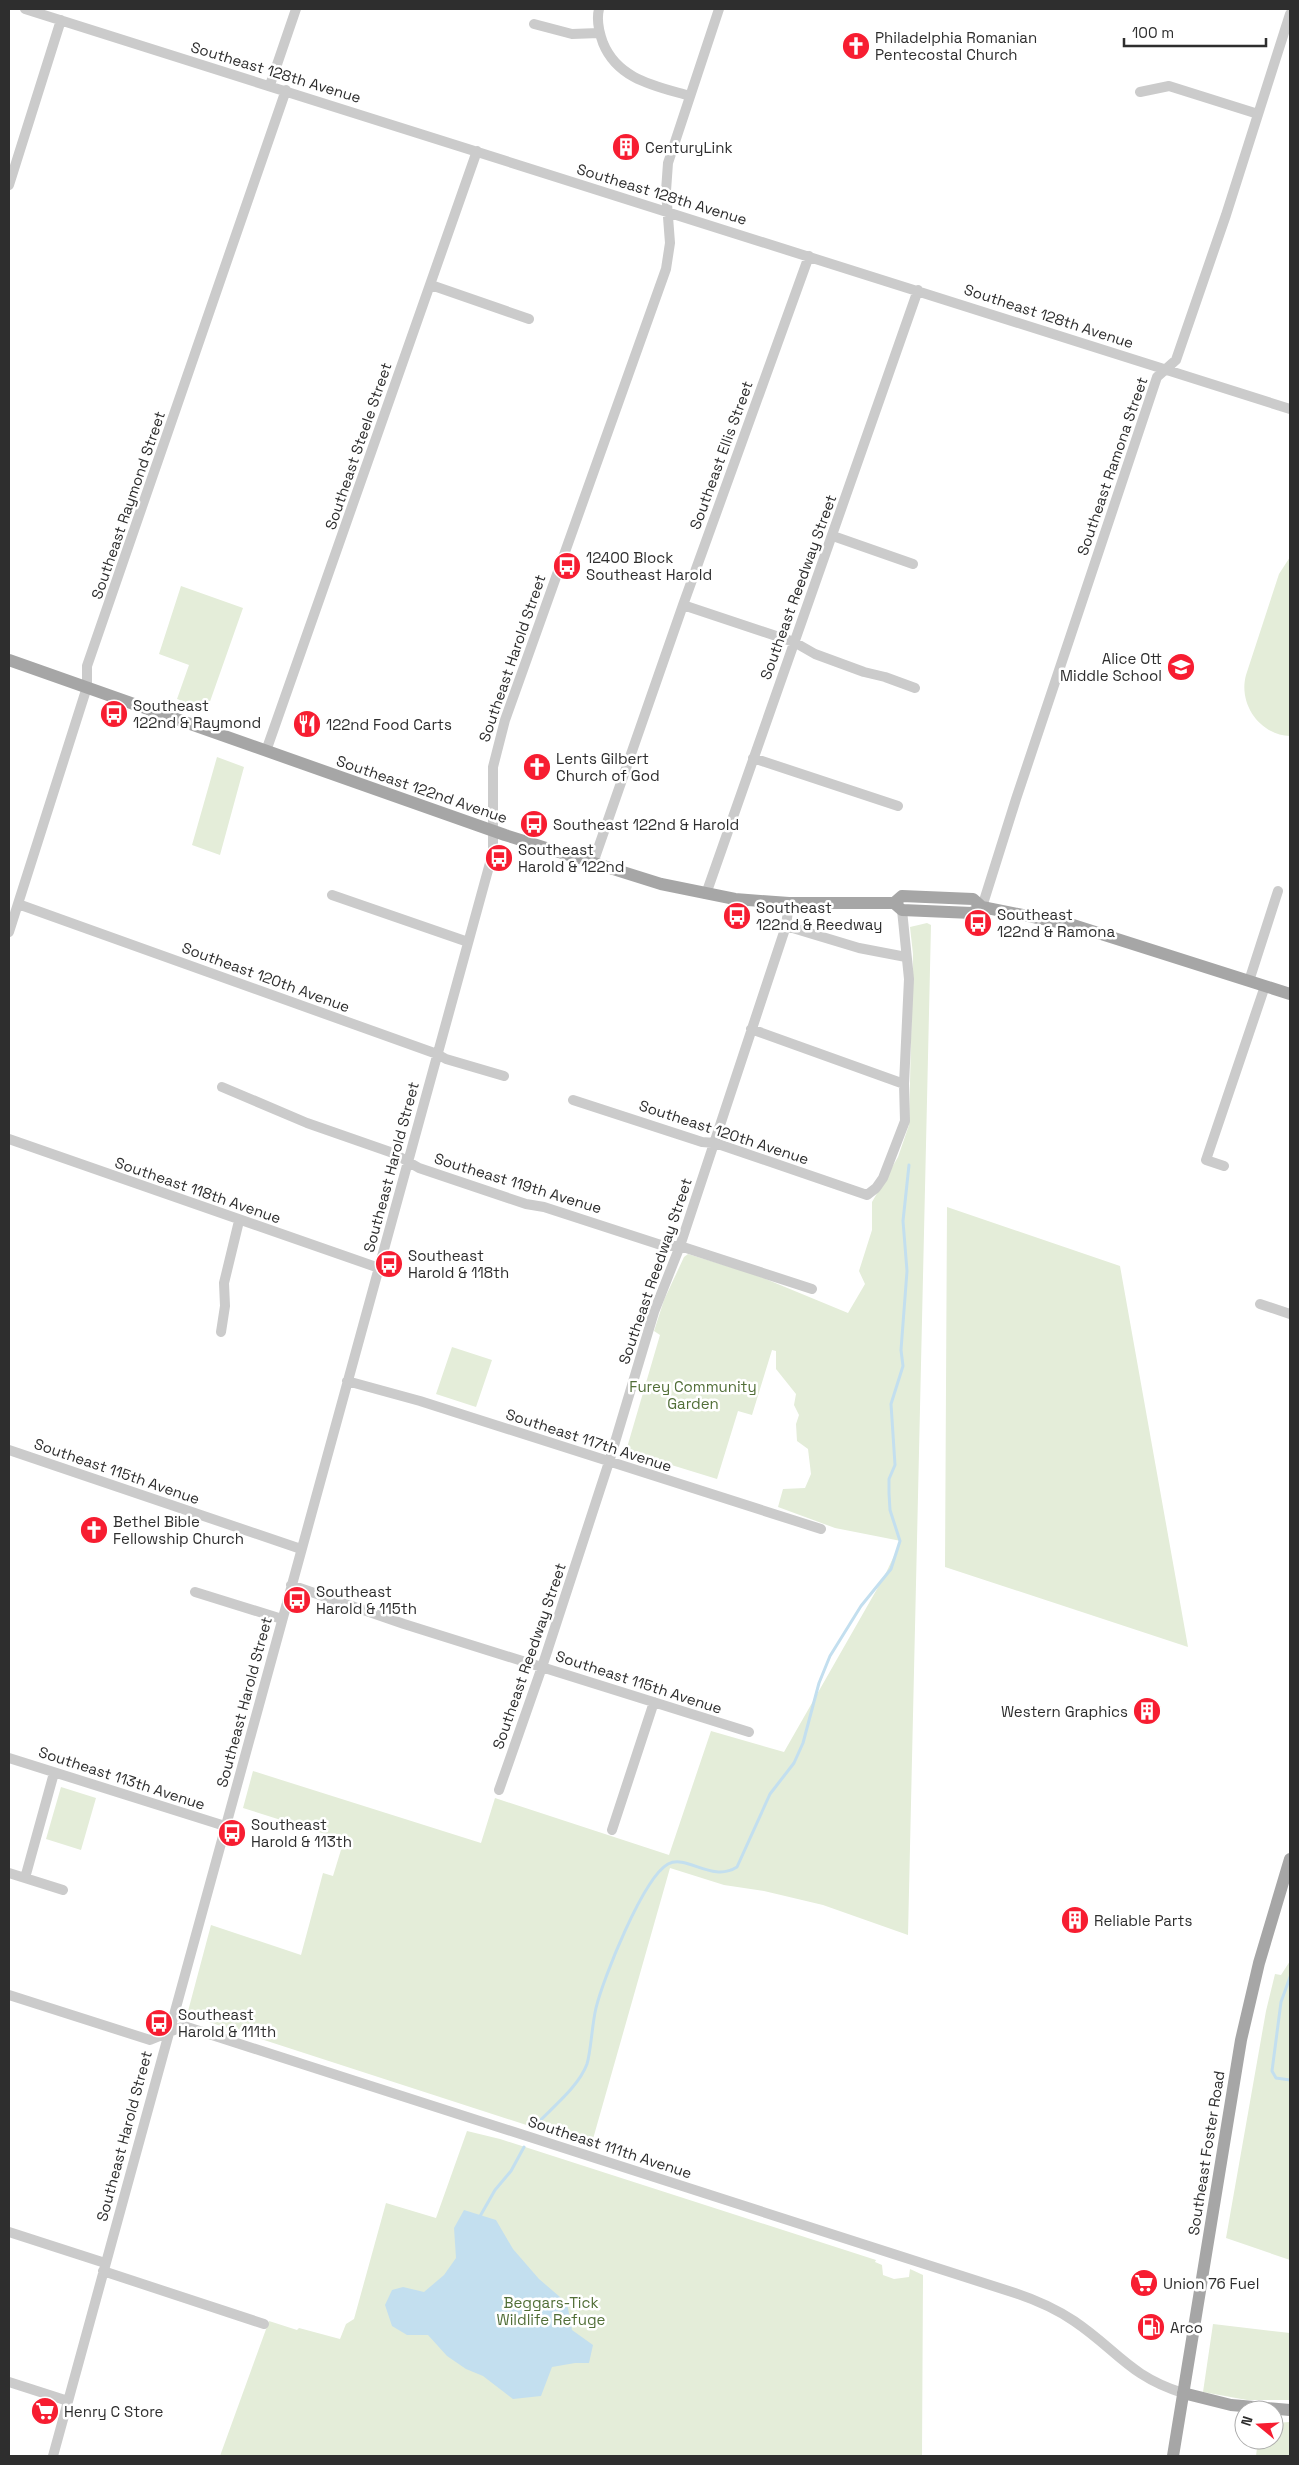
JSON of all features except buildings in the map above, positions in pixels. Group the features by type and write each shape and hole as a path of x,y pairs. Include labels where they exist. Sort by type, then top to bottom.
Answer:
{"main road":[{"name":"Southeast 122nd Avenue","path":"9,660 493,831 661,884 706,894 789,903 898,907 902,896 939,896 973,899 982,907 1073,925 1290,994"},
{"name":"Southeast Foster Road","path":"1173,2456 1241,2040 1259,1963 1290,1859"},
{"path":"1183,2393 1231,2405 1290,2410"}],"street":[{"name":"Southeast 128th Avenue","path":"25,9 1290,409"},
{"path":"270,85 296,9"},
{"path":"599,9 599,33 610,57 623,71 647,83 690,96"},
{"name":"Southeast Harold Street","path":"53,2456 493,852 493,775 496,750 505,720 664,277 670,249 666,191 668,163 719,9"},
{"name":"Southeast Ramona Street","path":"982,907 1016,799 1157,377 1176,360 1290,14"},
{"path":"9,185 61,20"},
{"path":"534,24 572,34 599,33"},
{"path":"1140,92 1169,86 1258,114"},
{"name":"Southeast Raymond Street","path":"9,932 88,687 87,666 286,90"},
{"name":"Southeast Steele Street","path":"266,751 477,152"},
{"name":"Southeast Ellis Street","path":"593,863 683,605 809,256"},
{"path":"431,285 528,319"},
{"name":"Southeast Reedway Street","path":"706,894 918,290"},
{"path":"833,536 912,564"},
{"path":"683,605 794,642 831,660 915,688"},
{"path":"753,758 898,806"},
{"path":"1249,980 1278,891"},
{"path":"332,895 468,942"},
{"name":"Southeast Reedway Street","path":"499,1790 542,1667 609,1462 654,1312 680,1246 786,926 789,903"},
{"name":"Southeast 120th Avenue","path":"18,904 437,1054 446,1059 504,1076"},
{"path":"751,1030 823,1053 904,1084 909,979 898,907"},
{"path":"786,926 859,948 906,957"},
{"path":"1224,1166 1206,1160 1265,986"},
{"name":"Southeast 120th Avenue","path":"573,1100 702,1142 715,1143 866,1195 876,1188 883,1178 905,1121 904,1084"},
{"name":"Southeast 119th Avenue","path":"222,1087 307,1123 393,1152 419,1168 526,1204 544,1206 664,1246 680,1246 812,1289"},
{"name":"Southeast 118th Avenue","path":"9,1140 378,1268"},
{"path":"221,1332 225,1306 225,1276 239,1221"},
{"path":"1260,1304 1290,1314"},
{"name":"Southeast 117th Avenue","path":"347,1381 420,1402 821,1530"},
{"name":"Southeast 115th Avenue","path":"9,1450 302,1549"},
{"name":"Southeast 115th Avenue","path":"292,1585 404,1624 749,1732"},
{"path":"195,1592 282,1619"},
{"path":"612,1830 654,1702"},
{"name":"Southeast 113th Avenue","path":"9,1758 226,1826"},
{"path":"25,1878 54,1773"},
{"path":"9,1873 63,1890"},
{"name":"Southeast 111th Avenue","path":"9,1995 150,2040 184,2026 1015,2293 1048,2306 1076,2322 1124,2364 1150,2381 1183,2393"},
{"path":"9,2232 264,2324"},
{"path":"9,2382 68,2401"}],"green space":[{"path":"1290,557 1290,736 1269,730 1261,724 1248,707 1244,686 1279,574"},
{"path":"181,586 243,608 207,710 177,699 189,665 159,654"},
{"path":"217,757 244,767 220,855 192,845"},
{"name":"Furey Community Garden","path":"927,923 931,925 908,1935 823,1905 764,1891 724,1885 670,1868 591,2146 187,2015 211,1925 301,1955 323,1873 333,1876 344,1840 243,1808 253,1771 481,1843 495,1798 669,1855 711,1731 784,1752 885,1575 901,1541 835,1528 778,1507 783,1489 805,1488 811,1474 808,1449 797,1441 796,1424 799,1415 794,1405 796,1394 776,1369 776,1351 772,1350 752,1415 738,1411 717,1479 626,1451 660,1335 654,1331 664,1300 684,1257 688,1254 756,1275 848,1313 865,1284 859,1271 872,1230 872,1202 898,1157 909,1125 913,954 910,927"},
{"path":"947,1207 1120,1266 1188,1647 945,1567"},
{"path":"452,1347 492,1360 476,1407 436,1394"},
{"path":"61,1787 96,1798 81,1850 46,1839"},
{"path":"1290,1961 1290,2260 1226,2238 1266,2011 1275,1974 1281,1975"},
{"name":"Beggars-Tick Wildlife Refuge","path":"467,2131 500,2139 876,2260 875,2262 882,2265 883,2275 894,2279 909,2277 910,2269 923,2275 922,2456 220,2456 269,2321 297,2330 299,2328 340,2339 346,2324 354,2319 386,2203 436,2218"},
{"path":"1213,2324 1290,2333 1290,2400 1247,2400 1203,2392"},
{"path":"1284,2422 1290,2422 1290,2456 1256,2456 1257,2450 1284,2450"}],"water":[{"path":"464,2210 496,2220 513,2249 539,2279 567,2303 572,2330 593,2345 589,2363 575,2363 552,2367 541,2396 513,2399 483,2376 466,2369 447,2356 428,2335 407,2335 392,2326 385,2305 392,2290 403,2287 424,2292 444,2275 456,2258 454,2228"}],"waterway":[{"path":"533,2128 570,2090 583,2073 587,2064 600,1994 625,1930 647,1888 658,1873 668,1864 675,1862 718,1872 728,1871 737,1867 770,1794 794,1763 803,1743 819,1683 830,1656 861,1606 891,1569 900,1541 890,1510 889,1479 895,1465 891,1404 903,1366 901,1350 907,1271 903,1221 909,1165"},
{"path":"1290,1977 1281,2002 1272,2071 1276,2078 1290,2080"},
{"path":"479,2218 495,2190 511,2171 524,2147"}],"place":[{"name":"Philadelphia Romanian Pentecostal Church","path":"856,46"},
{"name":"CenturyLink","path":"626,147"},
{"name":"12400 Block Southeast Harold","path":"567,566"},
{"name":"Alice Ott Middle School","path":"1181,667"},
{"name":"Southeast 122nd & Raymond","path":"114,714"},
{"name":"122nd Food Carts","path":"307,724"},
{"name":"Lents Gilbert Church of God","path":"537,767"},
{"name":"Southeast 122nd & Harold","path":"534,824"},
{"name":"Southeast Harold & 122nd","path":"499,858"},
{"name":"Southeast 122nd & Reedway","path":"737,916"},
{"name":"Southeast 122nd & Ramona","path":"978,923"},
{"name":"Southeast Harold & 118th","path":"389,1264"},
{"name":"Bethel Bible Fellowship Church","path":"94,1530"},
{"name":"Southeast Harold & 115th","path":"297,1600"},
{"name":"Western Graphics","path":"1147,1711"},
{"name":"Southeast Harold & 113th","path":"232,1833"},
{"name":"Reliable Parts","path":"1075,1920"},
{"name":"Southeast Harold & 111th","path":"159,2023"},
{"name":"Union 76 Fuel","path":"1144,2283"},
{"name":"Arco","path":"1151,2327"},
{"name":"Henry C Store","path":"45,2411"}]}
